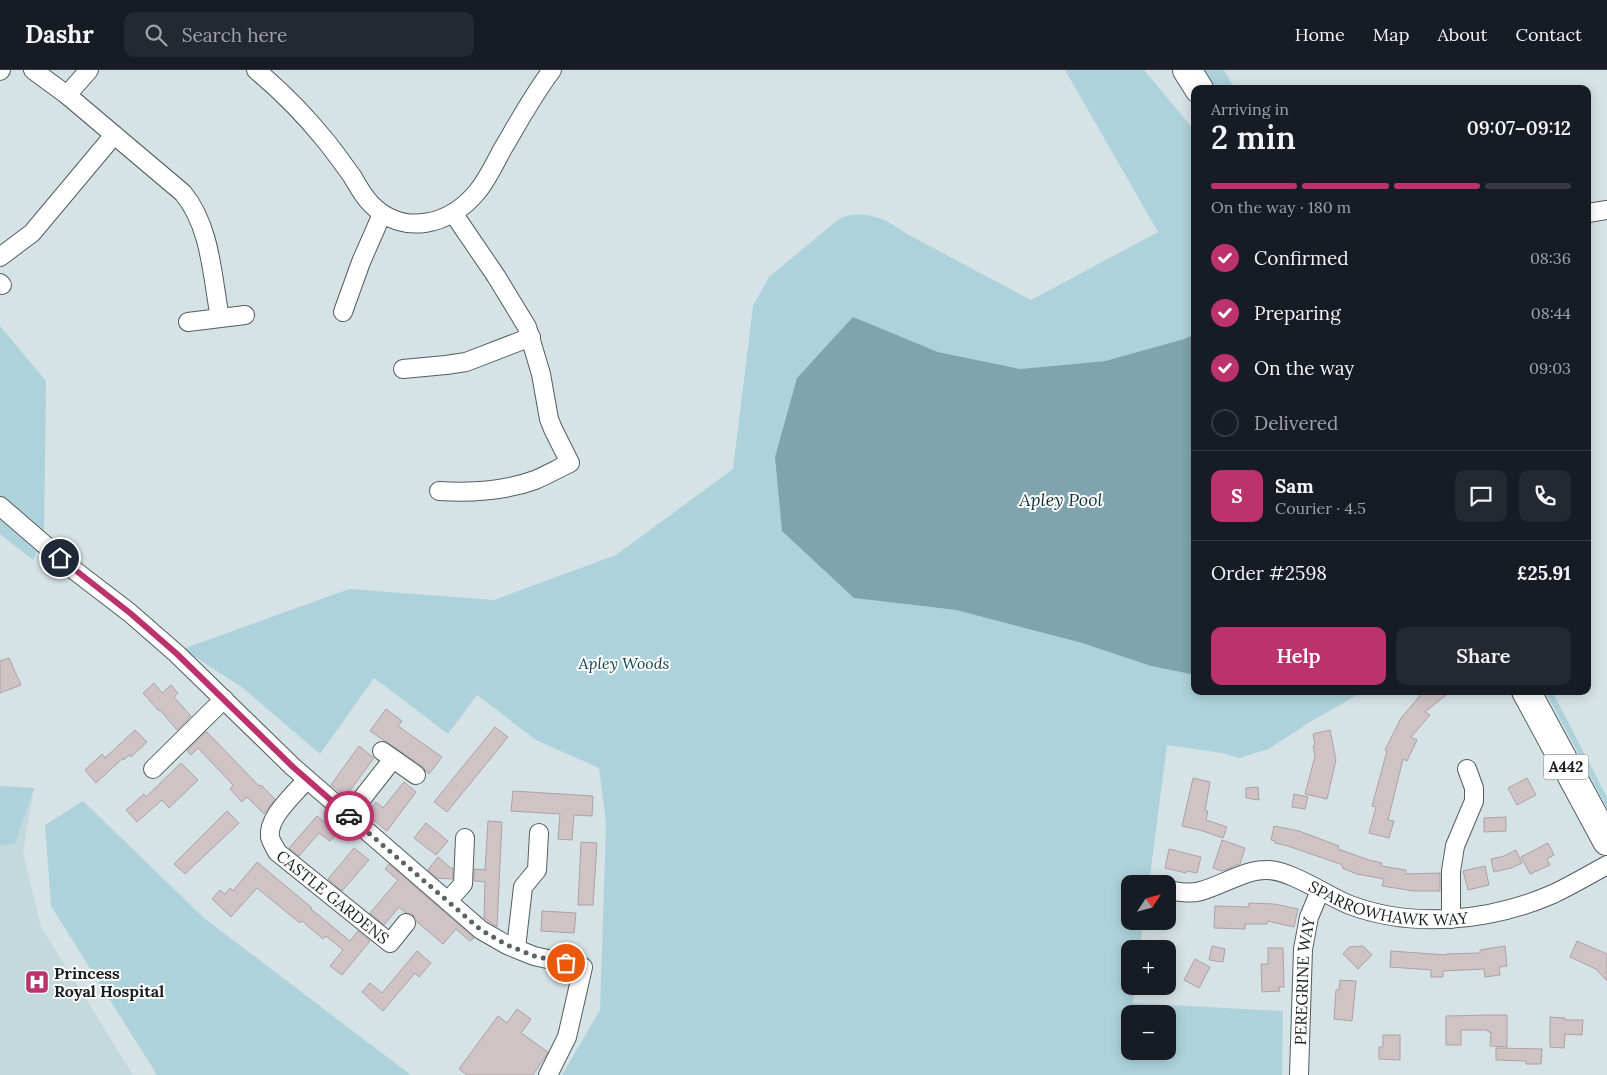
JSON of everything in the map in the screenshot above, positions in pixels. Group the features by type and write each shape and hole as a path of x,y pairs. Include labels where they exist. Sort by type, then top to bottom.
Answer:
{"main road":[{"path":"1187,70 1196,85"},
{"name":"A442","path":"1528,695 1607,842"}],"street":[{"path":"33,70 67,95 183,193 199,218 205,238 220,318"},
{"path":"67,95 89,70"},
{"path":"256,70 283,93 311,124 338,157 371,204 382,214 397,221 417,224 429,223 453,213 466,204 481,187 528,104 552,70"},
{"path":"0,256 32,233 114,135"},
{"path":"1591,213 1607,210"},
{"path":"439,491 481,491 506,487 535,480 570,463 549,419 541,374 531,338 522,317 453,213"},
{"path":"343,312 361,262 382,214"},
{"path":"188,322 245,315"},
{"path":"403,369 446,366 466,362 531,338"},
{"path":"0,506 74,570 137,619 177,654 307,779 481,930 534,956 583,967 567,1037 548,1075"},
{"path":"153,769 224,699"},
{"path":"349,816 387,755 416,775"},
{"path":"1451,919 1451,870 1455,846 1474,801 1474,788 1466,769"},
{"name":"CASTLE GARDENS","path":"307,779 275,816 270,827 270,838 277,852 390,943 406,924"},
{"path":"516,948 523,886 536,870 538,833"},
{"path":"448,901 463,884 465,838"},
{"name":"SPARROWHAWK WAY","path":"1176,891 1185,893 1201,891 1247,874 1267,870 1288,875 1349,904 1378,914 1417,920 1451,919 1506,910 1531,902 1554,893 1607,865"},
{"name":"PEREGRINE WAY","path":"1299,1075 1303,949 1308,917 1320,891"}],"shaded area":[{"name":"Princess Royal Hospital","path":"0,786 34,788 23,852 41,927 133,1075 0,1075"}],"green space":[{"name":"Apley Woods","path":"1065,70 1144,70 1191,126 1191,336 1105,361 1020,369 938,352 853,318 854,598 956,610 1082,643 1151,666 1191,674 1191,695 1357,695 1310,722 1269,749 1239,758 1222,753 1167,745 1150,875 1121,875 1121,930 1142,930 1141,940 1121,940 1121,995 1134,995 1133,1003 1170,1005 1121,1005 1121,1060 1176,1060 1176,1005 1283,1011 1282,1075 562,1075 600,1010 606,823 599,768 536,740 477,695 448,734 374,678 320,754 243,688 183,649 349,589 494,600 616,555 733,469 753,306 769,277 840,218 849,215 875,217 1031,300 1158,232"},
{"path":"1203,70 1224,70 1233,85 1213,85"},
{"path":"0,326 46,381 44,536 33,560 0,534"},
{"path":"1547,695 1554,695 1607,797 1607,808"},
{"path":"0,786 34,788 15,843 0,846"},
{"path":"83,801 205,919 411,1075 157,1075 51,906 45,825"}],"water":[{"name":"Apley Pool","path":"853,317 938,352 1020,369 1105,361 1191,336 1191,674 1151,666 1082,643 956,610 854,598 782,531 775,457 797,378"}],"building":[{"path":"9,658 21,685 0,693 0,661"},
{"path":"154,683 162,693 171,685 178,693 174,697 191,716 177,730 143,693"},
{"path":"1421,695 1446,695 1425,712 1430,715 1411,737 1417,740 1407,761 1403,759 1388,820 1394,821 1389,838 1369,833 1376,807 1372,806 1387,751 1385,750 1401,718"},
{"path":"386,709 402,721 398,726 442,757 429,774 422,766 370,731"},
{"path":"495,727 508,737 447,812 434,802"},
{"path":"135,730 147,742 131,757 129,755 124,760 123,758 96,783 85,770 102,754 105,758"},
{"path":"1330,730 1336,760 1327,799 1305,794 1315,756 1313,734"},
{"path":"205,732 259,786 261,785 275,799 264,814 247,797 242,802 230,789 233,785 198,748 191,755 187,751"},
{"path":"359,746 374,758 346,796 331,785"},
{"path":"181,763 198,780 169,808 162,800 137,822 126,810 144,794 146,797"},
{"path":"1193,778 1210,782 1205,811 1208,811 1206,820 1227,827 1223,838 1182,826"},
{"path":"1527,778 1536,795 1517,805 1508,788"},
{"path":"404,782 416,792 387,831 366,814 376,802 383,808"},
{"path":"1258,787 1259,800 1246,798 1246,788"},
{"path":"513,791 593,796 592,816 574,815 572,840 558,839 560,814 511,811"},
{"path":"1294,794 1308,797 1305,809 1292,807"},
{"path":"227,811 239,823 185,874 174,864"},
{"path":"317,816 337,833 330,841 319,833 299,856 289,848"},
{"path":"1506,817 1506,831 1484,832 1484,818"},
{"path":"488,821 502,822 497,927 484,918 485,882 474,881 474,869 485,870"},
{"path":"426,823 448,841 436,855 414,838"},
{"path":"1274,826 1299,831 1339,846 1338,849 1382,863 1381,866 1406,870 1406,874 1440,873 1440,891 1414,891 1382,886 1384,879 1357,874 1342,868 1343,866 1340,864 1275,843 1275,841 1271,840"},
{"path":"1222,840 1245,848 1240,864 1222,871 1213,868"},
{"path":"581,842 597,843 593,905 578,905"},
{"path":"1548,843 1554,855 1547,859 1550,865 1530,874 1521,857"},
{"path":"354,848 369,860 342,891 328,879"},
{"path":"1169,849 1201,857 1197,873 1187,871 1186,873 1165,868"},
{"path":"1516,850 1522,863 1494,872 1491,859 1504,856"},
{"path":"438,857 453,868 453,879 437,878 428,870"},
{"path":"257,862 350,941 358,931 370,941 342,975 330,966 343,950 326,936 323,939 302,921 300,923 257,888 231,917 212,899 220,890 225,894 230,888 233,891"},
{"path":"389,864 474,938 470,941 456,929 443,944 416,921 413,915 406,913 399,907 384,925 370,913 398,880 385,869"},
{"path":"1485,866 1489,885 1468,890 1463,871"},
{"path":"1249,903 1274,904 1298,909 1294,927 1267,921 1267,924 1245,924 1245,929 1214,928 1215,906 1249,907"},
{"path":"542,911 576,913 574,933 541,931"},
{"path":"1577,941 1607,954 1607,981 1596,969 1570,957"},
{"path":"1212,946 1225,949 1223,962 1209,960"},
{"path":"1363,946 1372,955 1358,969 1343,954 1349,947"},
{"path":"1505,946 1507,966 1499,967 1500,975 1485,977 1484,969 1443,971 1443,977 1431,977 1431,970 1390,967 1391,951 1446,955 1480,953 1480,950"},
{"path":"1268,948 1283,948 1284,987 1279,987 1280,991 1262,992 1261,964 1268,964"},
{"path":"417,951 431,963 419,977 415,973 383,1011 362,992 370,983 382,993"},
{"path":"1195,959 1210,967 1199,988 1184,980"},
{"path":"1340,980 1356,981 1352,1021 1334,1019 1336,990 1339,990"},
{"path":"517,1009 531,1019 521,1033 548,1052 533,1075 467,1075 459,1069 498,1016 507,1023"},
{"path":"1507,1015 1507,1047 1490,1046 1491,1032 1488,1032 1488,1030 1461,1030 1461,1045 1446,1045 1446,1016"},
{"path":"1550,1017 1565,1018 1565,1020 1583,1020 1582,1035 1565,1034 1564,1048 1550,1047"},
{"path":"1383,1035 1400,1035 1400,1060 1379,1059 1379,1047 1383,1047"},
{"path":"1496,1048 1542,1049 1541,1064 1526,1064 1526,1061 1496,1060"}],"way so far":[{"path":"349,816 481,930 507,945 534,956 566,963"}],"place":[{"name":"Princess Royal Hospital","path":"37,982"}],"route":[{"path":"60,558 130,613 177,654 293,767 349,816"}]}
